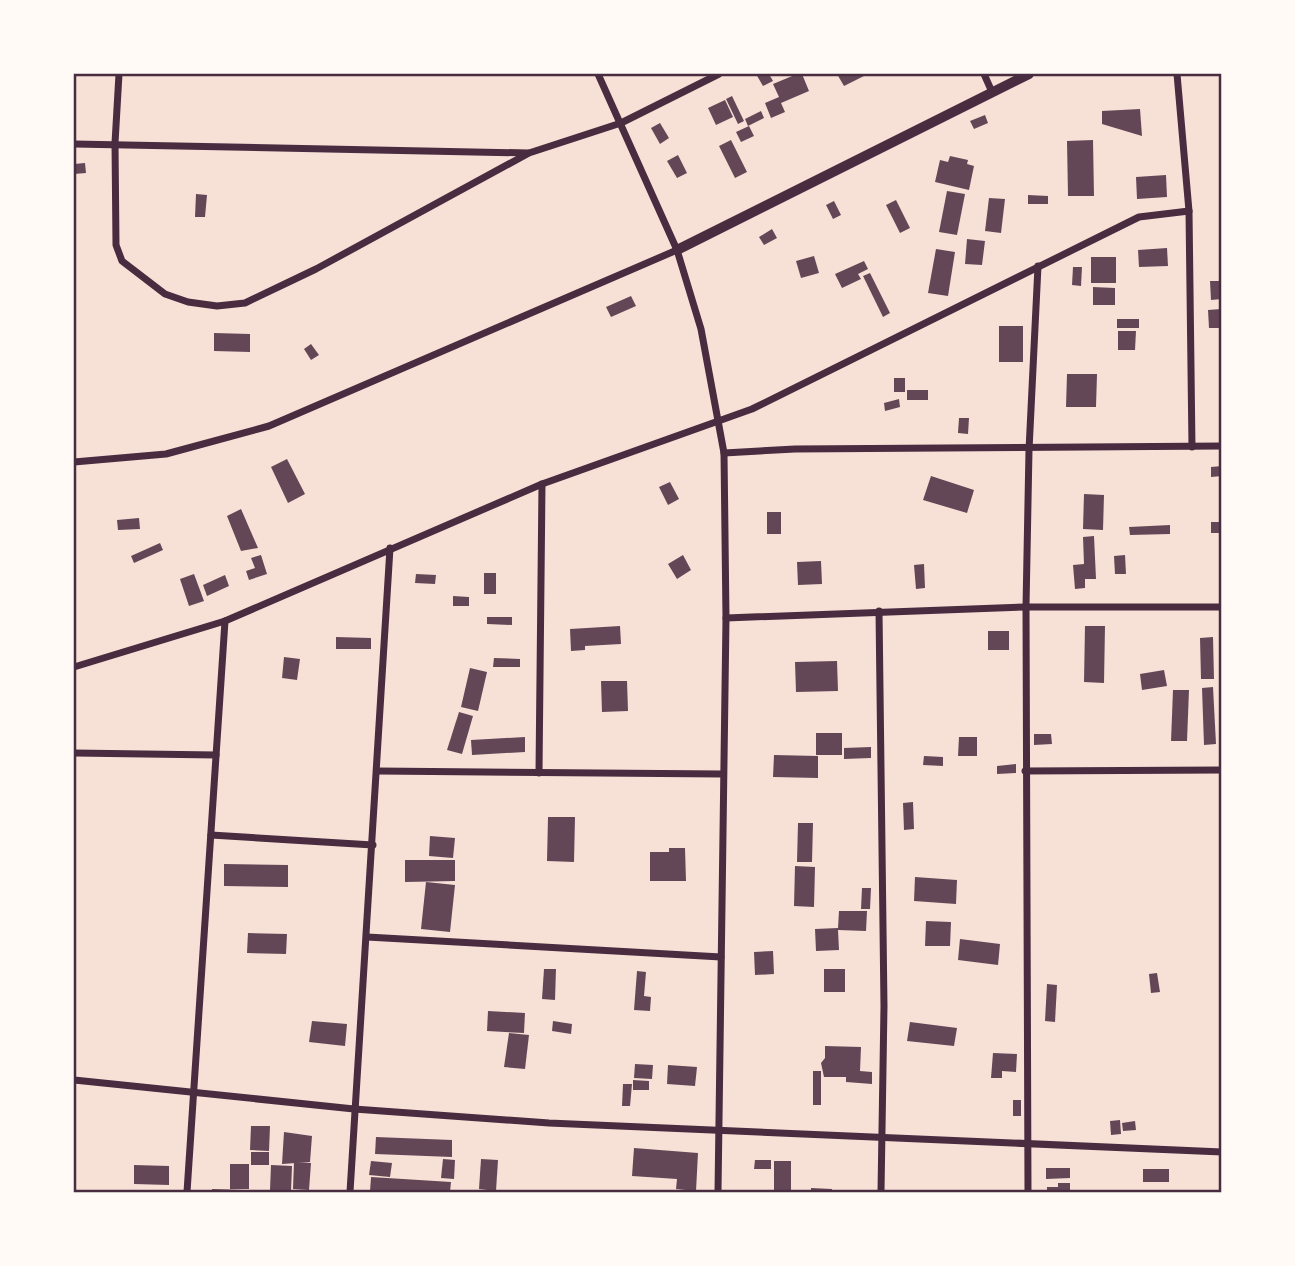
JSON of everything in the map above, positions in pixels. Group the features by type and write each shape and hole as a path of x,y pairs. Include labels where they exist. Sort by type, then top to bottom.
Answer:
{"street":[{"path":"119,74 115,143 116,245 122,261 165,294 188,302 217,306 246,303 316,269 529,153 621,122 719,74"},
{"path":"598,74 677,250 701,330 720,420 724,453 726,618 718,1192"},
{"path":"984,74 992,92"},
{"path":"74,462 166,454 269,426 677,250 1029,74"},
{"path":"1177,74 1189,211 1192,447"},
{"path":"74,144 529,153"},
{"path":"74,667 225,621 542,484 752,409 1139,217 1189,211"},
{"path":"1028,1192 1026,607 1029,450 1038,266"},
{"path":"724,453 795,449 1029,450 1222,446"},
{"path":"539,773 542,484"},
{"path":"350,1192 390,548"},
{"path":"726,618 1026,607 1222,607"},
{"path":"879,611 884,1006 881,1192"},
{"path":"187,1192 225,621"},
{"path":"74,752 216,755"},
{"path":"1026,771 1222,770"},
{"path":"378,771 722,774"},
{"path":"211,835 373,845"},
{"path":"367,937 721,957"},
{"path":"74,1080 195,1090 354,1109 719,1132 1222,1152"}],"building":[{"path":"756,74 769,74 773,81 763,86"},
{"path":"802,74 809,91 781,103 785,112 771,118 765,103 779,97 773,84"},
{"path":"837,74 863,74 864,76 844,86"},
{"path":"732,96 744,121 738,124 726,99"},
{"path":"725,100 733,117 716,125 708,108"},
{"path":"1140,109 1142,136 1102,124 1102,111"},
{"path":"761,111 764,118 748,126 745,119"},
{"path":"985,115 988,123 974,129 970,121"},
{"path":"660,123 669,138 660,144 651,128"},
{"path":"749,126 754,136 741,142 736,132"},
{"path":"731,140 747,172 735,178 719,146"},
{"path":"1093,140 1094,196 1068,196 1067,141"},
{"path":"678,155 687,173 677,178 667,161"},
{"path":"950,156 968,160 967,164 974,166 969,190 935,182 940,160 948,162"},
{"path":"85,163 86,173 74,174 74,164"},
{"path":"1166,175 1167,197 1137,199 1136,177"},
{"path":"947,191 965,194 957,235 939,232"},
{"path":"196,194 207,195 205,217 195,217"},
{"path":"1028,195 1048,196 1048,204 1028,204"},
{"path":"989,198 1005,199 1001,233 985,231"},
{"path":"896,200 910,228 900,233 886,205"},
{"path":"834,201 841,215 833,219 826,205"},
{"path":"772,229 777,238 764,245 759,237"},
{"path":"967,239 985,241 982,265 965,264"},
{"path":"1167,248 1168,266 1139,267 1138,250"},
{"path":"936,249 955,252 948,296 928,293"},
{"path":"814,256 819,273 801,278 796,261"},
{"path":"1091,257 1116,257 1116,283 1091,283"},
{"path":"864,261 868,269 858,274 861,279 842,288 835,274"},
{"path":"1073,267 1082,267 1081,286 1072,285"},
{"path":"870,273 890,313 883,317 863,276"},
{"path":"1210,281 1222,281 1222,299 1211,300"},
{"path":"1093,287 1115,288 1115,305 1093,305"},
{"path":"631,296 636,306 611,317 606,307"},
{"path":"1221,309 1221,328 1209,328 1208,310"},
{"path":"1117,319 1139,319 1139,328 1117,328"},
{"path":"999,326 1023,326 1023,362 999,362"},
{"path":"1118,331 1136,331 1135,350 1118,350"},
{"path":"214,333 250,334 250,352 214,351"},
{"path":"311,344 319,355 311,360 304,349"},
{"path":"1067,374 1097,374 1096,407 1066,407"},
{"path":"894,378 905,378 905,392 894,392"},
{"path":"907,390 928,390 928,400 907,400"},
{"path":"899,399 900,407 885,411 884,403"},
{"path":"959,418 969,418 968,434 958,433"},
{"path":"287,459 305,494 288,503 271,467"},
{"path":"1222,466 1222,476 1211,477 1211,467"},
{"path":"931,476 974,490 967,513 923,500"},
{"path":"670,482 679,499 668,505 659,487"},
{"path":"1084,494 1104,495 1103,530 1083,529"},
{"path":"241,509 258,548 241,551 227,516"},
{"path":"767,512 781,512 781,534 767,534"},
{"path":"139,518 140,529 118,530 117,520"},
{"path":"1211,522 1222,522 1222,533 1211,533"},
{"path":"1170,525 1170,534 1130,535 1129,527"},
{"path":"1094,536 1096,579 1085,579 1085,588 1075,589 1073,565 1084,564 1083,537"},
{"path":"160,543 163,550 134,563 131,556"},
{"path":"261,555 267,574 249,580 246,571 255,568 251,558"},
{"path":"683,555 691,570 677,579 668,564"},
{"path":"1125,555 1126,574 1115,574 1114,556"},
{"path":"821,561 822,584 798,585 797,562"},
{"path":"924,564 925,588 916,589 914,565"},
{"path":"484,573 496,573 496,594 484,594"},
{"path":"194,574 204,601 189,606 180,579"},
{"path":"416,574 436,575 435,584 415,583"},
{"path":"225,575 229,586 207,596 203,585"},
{"path":"453,596 469,597 469,606 453,606"},
{"path":"487,617 512,617 512,625 487,624"},
{"path":"620,626 621,644 585,646 585,650 571,651 570,629"},
{"path":"1085,626 1105,626 1104,683 1084,682"},
{"path":"988,631 1009,631 1009,650 988,650"},
{"path":"336,637 371,638 371,649 336,649"},
{"path":"1213,637 1214,679 1201,679 1200,638"},
{"path":"284,657 300,659 297,680 282,678"},
{"path":"494,658 520,659 520,667 493,667"},
{"path":"837,661 838,691 796,692 795,662"},
{"path":"470,668 487,672 478,711 461,707"},
{"path":"1164,670 1167,686 1142,690 1140,674"},
{"path":"601,681 627,681 628,711 602,712"},
{"path":"1213,687 1216,744 1204,745 1202,688"},
{"path":"1173,690 1189,690 1187,741 1171,741"},
{"path":"459,712 473,716 462,754 447,750"},
{"path":"816,733 842,733 842,755 816,755"},
{"path":"1034,734 1051,734 1052,744 1034,745"},
{"path":"525,737 525,752 472,755 471,740"},
{"path":"959,737 977,737 977,756 958,756"},
{"path":"871,747 871,758 844,759 844,748"},
{"path":"774,755 818,756 818,778 773,777"},
{"path":"924,756 943,757 943,766 923,765"},
{"path":"1016,764 1016,773 997,774 997,766"},
{"path":"913,802 914,829 904,830 903,803"},
{"path":"548,817 575,817 574,862 547,861"},
{"path":"798,823 813,823 812,862 797,862"},
{"path":"430,836 455,838 453,858 429,856"},
{"path":"669,848 685,848 686,881 650,881 650,852 669,852"},
{"path":"405,860 455,860 455,881 405,882"},
{"path":"224,864 288,865 288,887 224,886"},
{"path":"795,866 815,867 814,907 794,906"},
{"path":"915,877 957,880 956,904 914,901"},
{"path":"426,882 455,885 450,932 421,929"},
{"path":"862,888 871,888 870,909 861,909"},
{"path":"839,911 867,911 866,931 838,930 839,950 816,951 815,929 838,928"},
{"path":"926,921 951,922 950,946 925,946"},
{"path":"248,933 287,934 286,954 247,953"},
{"path":"960,939 1000,944 998,965 958,960"},
{"path":"773,951 774,974 755,975 754,952"},
{"path":"544,969 556,969 555,1000 542,999"},
{"path":"824,969 845,969 845,992 824,992"},
{"path":"637,971 646,972 644,996 651,997 650,1011 634,1010"},
{"path":"1157,973 1160,992 1151,993 1149,974"},
{"path":"1047,984 1057,985 1055,1022 1045,1021"},
{"path":"488,1011 525,1013 524,1033 487,1031"},
{"path":"312,1021 347,1024 345,1046 309,1042"},
{"path":"553,1021 572,1024 571,1034 552,1031"},
{"path":"910,1022 957,1028 954,1046 907,1041"},
{"path":"509,1033 529,1035 525,1069 504,1067"},
{"path":"825,1046 861,1047 860,1071 872,1072 872,1084 846,1082 846,1077 824,1077 821,1063 825,1058"},
{"path":"993,1053 1017,1054 1016,1072 1002,1071 1002,1078 991,1078"},
{"path":"635,1064 653,1065 652,1079 634,1078"},
{"path":"668,1065 697,1067 695,1086 667,1084"},
{"path":"813,1071 821,1071 821,1105 813,1105"},
{"path":"633,1080 649,1081 649,1090 633,1090"},
{"path":"623,1084 632,1084 630,1106 622,1106"},
{"path":"1013,1100 1021,1100 1021,1116 1013,1116"},
{"path":"1120,1120 1121,1134 1111,1135 1110,1121"},
{"path":"1135,1121 1136,1130 1123,1131 1122,1123"},
{"path":"251,1126 270,1126 269,1151 250,1150"},
{"path":"284,1132 312,1136 310,1162 282,1164"},
{"path":"376,1137 452,1140 452,1157 375,1154"},
{"path":"634,1148 698,1153 696,1191 676,1189 677,1179 632,1176"},
{"path":"251,1152 269,1152 269,1165 251,1165"},
{"path":"443,1159 455,1160 454,1179 441,1178"},
{"path":"481,1159 498,1160 496,1191 479,1189"},
{"path":"755,1160 771,1160 771,1169 754,1169"},
{"path":"371,1161 392,1163 390,1177 369,1175"},
{"path":"774,1161 791,1161 791,1192 774,1192"},
{"path":"294,1162 311,1163 309,1190 293,1189"},
{"path":"230,1164 249,1164 249,1189 230,1189"},
{"path":"134,1165 169,1166 169,1185 134,1184"},
{"path":"271,1165 292,1166 291,1191 270,1190"},
{"path":"1046,1168 1070,1168 1070,1178 1046,1179"},
{"path":"1143,1169 1169,1169 1169,1182 1143,1182"},
{"path":"371,1177 451,1182 450,1192 370,1192"},
{"path":"1058,1183 1070,1183 1070,1192 1047,1192 1047,1187 1058,1187"},
{"path":"811,1188 832,1189 832,1192 811,1192"},
{"path":"212,1189 244,1190 244,1192 212,1192"}]}
